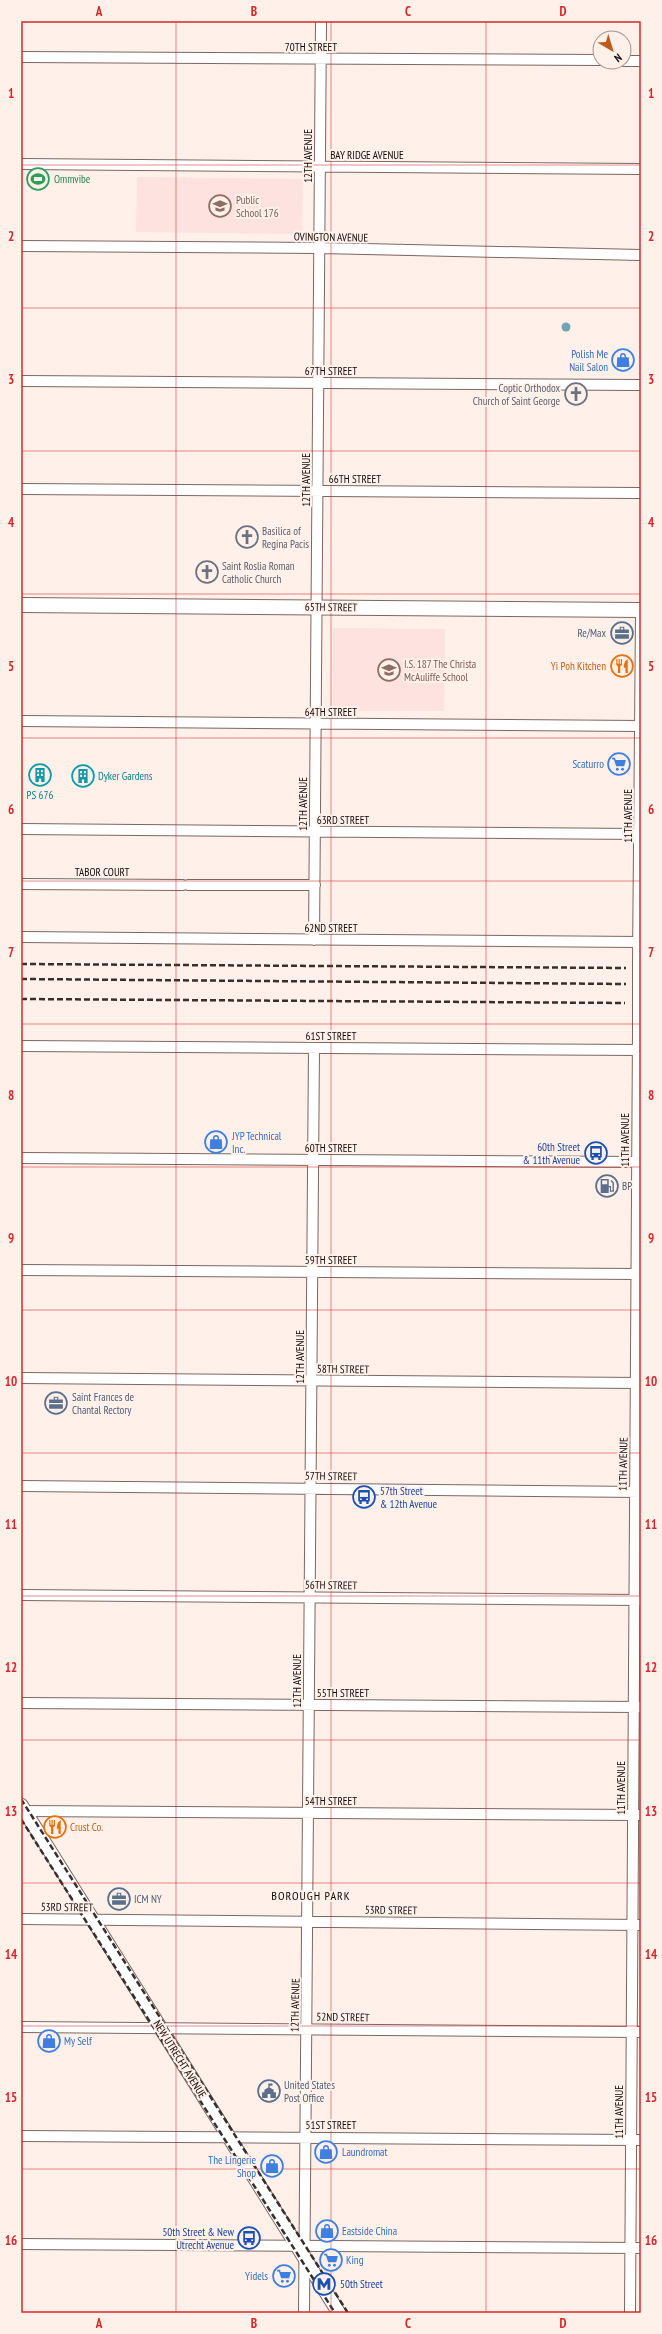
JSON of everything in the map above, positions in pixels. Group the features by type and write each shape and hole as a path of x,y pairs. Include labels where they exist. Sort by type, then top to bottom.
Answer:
{"main road":[{"name":"65TH STREET","path":"21,605 641,610"}],"street":[{"name":"12TH AVENUE","path":"314,940 321,21"},
{"name":"70TH STREET","path":"21,57 592,60"},
{"name":"BAY RIDGE AVENUE","path":"21,164 641,169"},
{"name":"OVINGTON AVENUE","path":"21,246 319,248 641,255"},
{"name":"67TH STREET","path":"21,381 641,385"},
{"name":"66TH STREET","path":"21,489 641,493"},
{"name":"11TH AVENUE","path":"630,2313 630,2248 636,2140 639,1383 638,963 640,942 641,616"},
{"name":"64TH STREET","path":"21,721 641,726"},
{"name":"63RD STREET","path":"21,829 640,834"},
{"name":"TABOR COURT","path":"21,884 314,885"},
{"name":"62ND STREET","path":"21,938 640,942"},
{"name":"61ST STREET","path":"21,1046 639,1050"},
{"name":"12TH AVENUE","path":"304,2313 302,2250 306,2137 314,1048"},
{"name":"60TH STREET","path":"21,1158 639,1162"},
{"name":"59TH STREET","path":"21,1270 639,1274"},
{"name":"58TH STREET","path":"21,1378 639,1383"},
{"name":"57TH STREET","path":"21,1486 638,1492"},
{"name":"56TH STREET","path":"21,1594 638,1600"},
{"name":"55TH STREET","path":"21,1703 637,1707"},
{"name":"54TH STREET","path":"22,1809 637,1815"},
{"name":"NEW UTRECHT AVENUE","path":"22,1809 302,2250 340,2313"},
{"name":"53RD STREET","path":"21,1919 637,1925"},
{"name":"52ND STREET","path":"21,2027 636,2032"},
{"name":"51ST STREET","path":"21,2136 229,2136 636,2140"},
{"path":"21,2244 302,2250 641,2248"}],"shaded area":[{"name":"Public School 176","path":"137,177 303,179 302,234 136,232"},
{"path":"333,628 445,629 444,711 333,711"}],"water":[{"path":"566,322 571,327 566,332 561,327"}],"railway":[{"path":"21,964 626,968"},
{"path":"21,979 626,984"},
{"path":"21,999 625,1003"},
{"path":"21,1799 348,2313"},
{"path":"21,1819 335,2313"}],"place":[{"name":"Ommvibe","path":"38,179"},
{"name":"Public School 176","path":"220,206"},
{"name":"Polish Me Nail Salon","path":"623,360"},
{"name":"Coptic Orthodox Church of Saint George","path":"576,394"},
{"name":"Basilica of Regina Pacis","path":"247,537"},
{"name":"Saint Roslia Roman Catholic Church","path":"207,572"},
{"name":"Re/Max","path":"622,633"},
{"name":"Yi Poh Kitchen","path":"622,666"},
{"name":"I.S. 187 The Christa McAuliffe School","path":"389,670"},
{"name":"Scaturro","path":"619,764"},
{"name":"PS 676","path":"40,775"},
{"name":"Dyker Gardens","path":"83,776"},
{"name":"JYP Technical Inc.","path":"216,1142"},
{"name":"60th Street & 11th Avenue","path":"596,1153"},
{"name":"BP","path":"607,1186"},
{"name":"Saint Frances de Chantal Rectory","path":"56,1403"},
{"name":"57th Street & 12th Avenue","path":"364,1497"},
{"name":"Crust Co.","path":"55,1827"},
{"name":"ICM NY","path":"119,1899"},
{"name":"My Self","path":"49,2041"},
{"name":"United States Post Office","path":"269,2091"},
{"name":"Laundromat","path":"326,2152"},
{"name":"The Lingerie Shop","path":"272,2166"},
{"name":"Eastside China","path":"327,2231"},
{"name":"50th Street & New Utrecht Avenue","path":"249,2238"},
{"name":"King","path":"331,2260"},
{"name":"Yidels","path":"284,2276"},
{"name":"50th Street","path":"324,2284"}],"district":[{"name":"BOROUGH PARK","path":"311,1895"}]}
